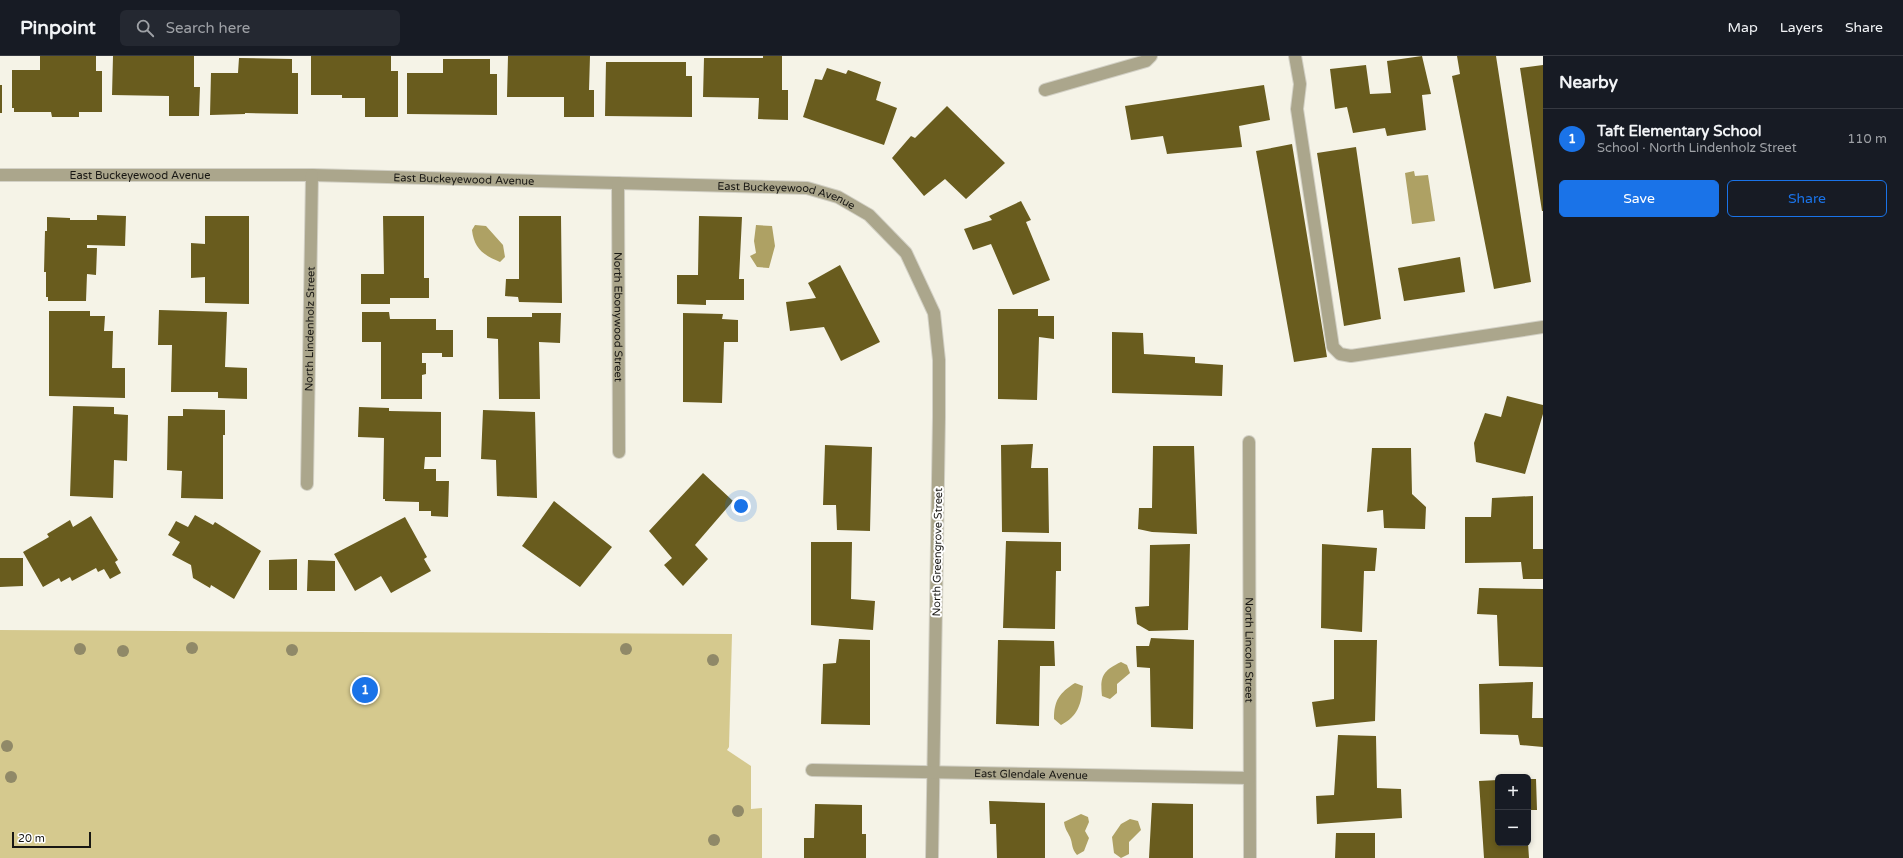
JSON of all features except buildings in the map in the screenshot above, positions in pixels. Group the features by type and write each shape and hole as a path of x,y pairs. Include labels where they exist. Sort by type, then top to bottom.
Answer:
{"street":[{"path":"1045,90 1146,61 1151,56"},
{"path":"1296,56 1300,84 1297,109 1333,347 1340,354 1351,356 1543,327"},
{"name":"East Buckeyewood Avenue","path":"0,175 312,175 807,188 838,197 869,214 906,253"},
{"name":"North Lindenholz Street","path":"307,484 312,175"},
{"name":"North Ebonywood Street","path":"618,183 618,452"},
{"name":"North Greengrove Street","path":"906,253 934,312 939,360 932,858"},
{"name":"North Lincoln Street","path":"1249,442 1250,858"},
{"name":"East Glendale Avenue","path":"812,770 1249,778"}],"shaded area":[{"path":"1414,171 1415,176 1428,175 1435,221 1412,224 1405,173"},
{"path":"475,225 486,226 503,245 505,257 500,262 484,254 477,246 472,230"},
{"path":"756,225 772,226 775,246 769,268 757,267 750,256 756,253 754,241"},
{"path":"0,630 732,634 729,747 727,750 751,766 751,809 762,808 762,858 0,858"},
{"path":"1121,662 1127,665 1130,673 1117,684 1117,693 1110,699 1102,696 1101,684 1104,675 1110,668"},
{"path":"1075,683 1083,686 1080,704 1075,714 1067,722 1061,725 1054,719 1056,702 1065,690"},
{"path":"1081,814 1088,817 1089,822 1085,831 1089,838 1084,851 1077,855 1064,822"},
{"path":"1130,819 1138,821 1141,830 1129,842 1129,854 1121,858 1114,853 1112,837 1121,824"}],"place":[{"name":"Taft Elementary School","path":"365,690"}]}
